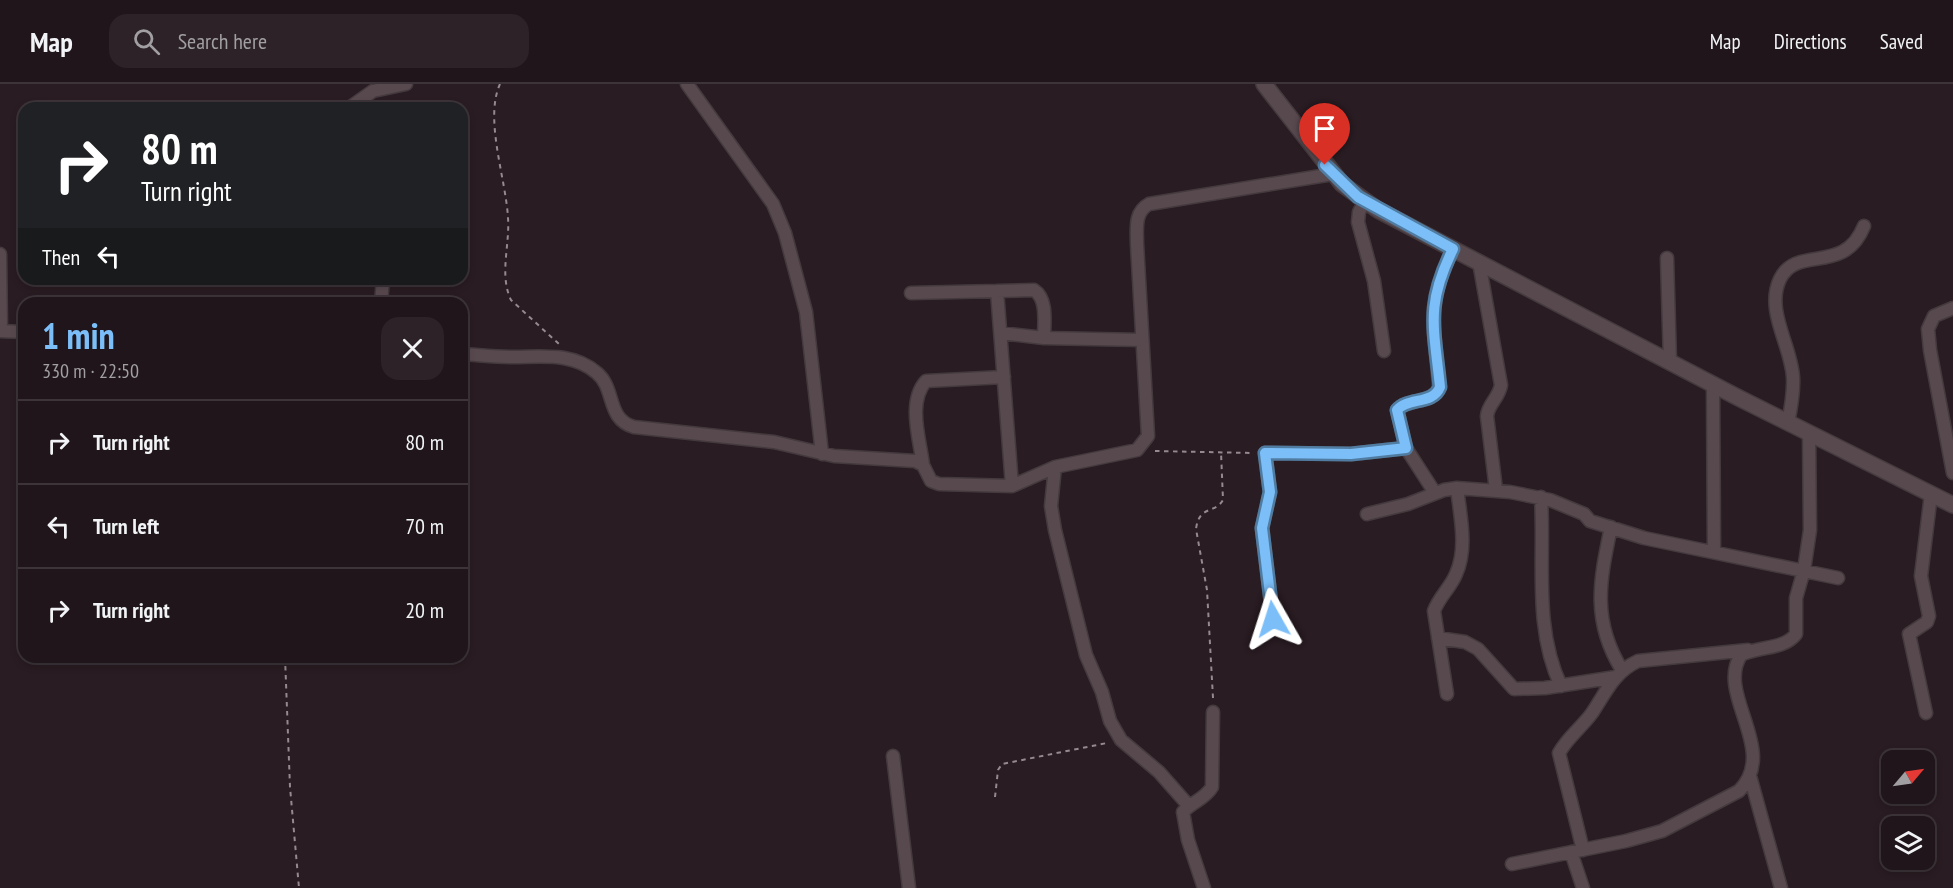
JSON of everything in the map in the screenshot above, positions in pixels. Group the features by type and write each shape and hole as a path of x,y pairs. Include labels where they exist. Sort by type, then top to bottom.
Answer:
{"street":[{"path":"359,102 373,92 406,84"},
{"path":"687,84 773,204 785,232 806,312 822,454"},
{"path":"1264,84 1333,174 1365,201 1670,362 1953,505"},
{"path":"1004,377 926,381 920,387 916,402 923,465 931,481 939,484 1012,486 1055,467 1137,450 1148,436 1137,244 1138,216 1141,208 1149,204 1333,174"},
{"path":"1365,201 1359,212 1358,222 1374,281 1384,351"},
{"path":"1788,423 1793,376 1778,319 1776,290 1786,269 1852,248 1864,226"},
{"path":"1435,493 1406,448 1397,410 1408,402 1431,397 1440,387 1432,317 1433,301 1440,275 1453,249"},
{"path":"0,254 1,331 18,332"},
{"path":"1667,258 1670,362"},
{"path":"1479,262 1501,385 1487,416 1496,490"},
{"path":"911,293 1034,290 1040,293 1043,302 1044,338"},
{"path":"997,291 1012,486"},
{"path":"1953,308 1934,316 1928,329 1953,473"},
{"path":"1001,333 1044,338 1143,340"},
{"path":"468,354 513,357 540,355 580,363 603,378 617,417 624,424 634,427 774,442 822,454 915,461 923,465"},
{"path":"1713,384 1714,552"},
{"path":"1583,888 1559,753 1591,714 1619,674 1638,661 1749,650 1783,644 1796,634 1796,598 1804,570 1810,530 1809,433"},
{"path":"1273,619 1262,528 1270,492 1265,453 1351,454 1406,448"},
{"path":"1055,467 1051,506 1055,530 1086,655 1102,692 1110,721 1121,740 1159,772 1189,806"},
{"path":"1447,694 1434,611 1456,574 1462,545 1457,488"},
{"path":"1367,514 1457,488 1496,490 1541,497 1584,514 1590,521 1644,538 1838,578"},
{"path":"1926,713 1909,634 1927,622 1929,616 1921,576 1931,494"},
{"path":"1541,497 1543,532 1540,572 1547,639 1554,670 1561,686"},
{"path":"1611,527 1599,594 1605,634 1619,674"},
{"path":"1438,638 1465,642 1478,648 1514,689 1561,686 1619,674"},
{"path":"1749,650 1737,662 1735,673 1752,745 1750,776 1780,888"},
{"path":"1204,888 1183,812 1208,795 1212,787 1213,712"},
{"path":"892,756 909,888"},
{"path":"1512,864 1626,841 1674,826 1739,791 1750,776"}],"path":[{"path":"500,84 496,94 496,124 508,216 505,281 507,292 511,300 562,346"},
{"path":"1137,450 1265,453"},
{"path":"1213,712 1207,590 1196,529 1197,520 1202,513 1220,506 1223,500 1221,452"},
{"path":"285,663 290,787 299,888"},
{"path":"995,797 998,770 1002,764 1121,740"}],"route":[{"path":"1273,619 1262,528 1270,492 1265,453 1351,454 1406,448 1397,418 1397,410 1408,402 1431,397 1440,387 1432,317 1433,301 1440,275 1453,249 1378,210 1358,197 1342,184 1325,165"}]}
